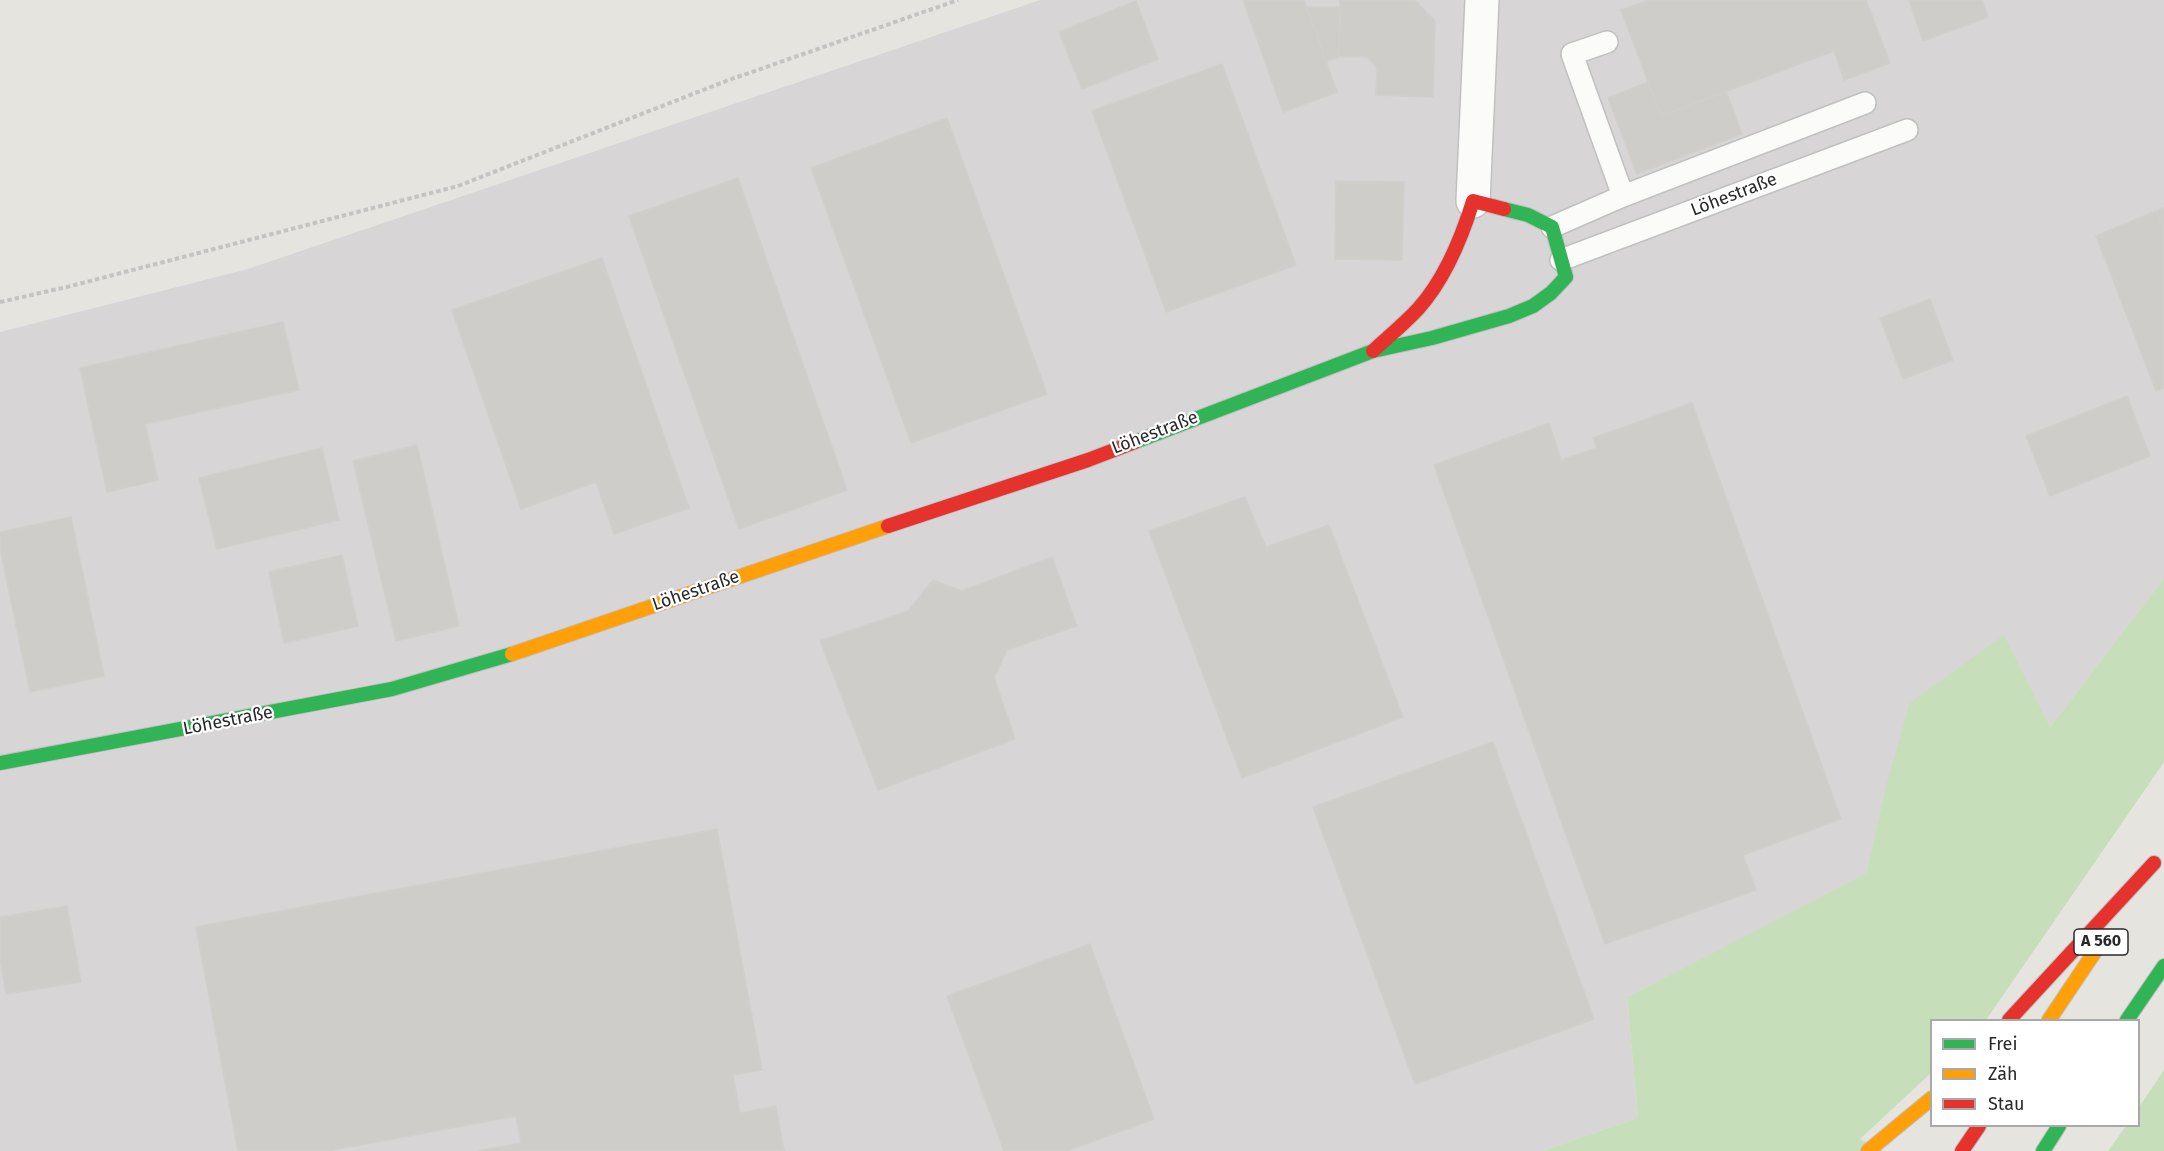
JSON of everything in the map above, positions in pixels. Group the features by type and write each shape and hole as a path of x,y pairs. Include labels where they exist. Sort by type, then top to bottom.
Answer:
{"main road":[{"path":"1473,201 1528,215 1552,227"},
{"name":"Löhestraße","path":"1372,351 1418,309 1445,271 1462,235 1473,201"},
{"name":"Löhestraße","path":"0,763 392,689 493,661 752,571 1088,460 1372,351 1432,338 1509,316 1533,306 1551,293 1566,277 1552,227"},
{"name":"A 560","path":"2050,1019 2164,849"},
{"path":"2010,1019 2154,864"},
{"path":"2128,1019 2164,966"},
{"path":"1868,1151 1930,1100"},
{"path":"1962,1151 1978,1127"},
{"path":"2043,1151 2058,1127"}],"street":[{"name":"Löhestraße","path":"1473,201 1482,0"}],"lane":[{"path":"1607,42 1572,54 1623,196"},
{"path":"1552,227 1623,196 1865,104"},
{"name":"Löhestraße","path":"1562,260 1907,130"}],"path":[{"path":"0,302 67,287 458,186 726,81 958,0"}],"shaded area":[{"path":"1040,0 2164,0 2164,578 2050,727 1884,793 1868,873 1627,997 1638,1118 1542,1151 0,1151 0,332 248,269"}],"green space":[{"path":"2164,578 2164,762 1987,1019 1930,1019 1930,1074 1860,1139 1884,1151 1542,1151 1638,1118 1627,997 1867,873 1884,793 1910,703 2004,635 2050,727"},
{"path":"2164,1070 2164,1151 2108,1151 2125,1127 2140,1127 2140,1106"}],"building":[{"path":"1243,0 1304,0 1337,92 1283,112"},
{"path":"1340,0 1416,1 1435,21 1433,97 1376,95 1377,68 1367,57 1339,57"},
{"path":"1649,0 1866,0 1890,63 1844,80 1834,51 1661,116 1621,10"},
{"path":"1909,0 1982,0 1988,17 1923,41"},
{"path":"1136,1 1158,59 1082,89 1059,32"},
{"path":"1307,7 1341,7 1339,57 1326,62"},
{"path":"1222,64 1296,265 1166,312 1092,111"},
{"path":"1648,82 1661,116 1726,91 1742,134 1637,174 1608,98"},
{"path":"947,118 1047,394 911,443 811,168"},
{"path":"738,178 847,490 739,529 629,216"},
{"path":"1336,181 1404,182 1402,260 1335,259"},
{"path":"2164,208 2164,231 2156,211"},
{"path":"2156,211 2164,231 2164,388 2156,391 2096,236"},
{"path":"602,258 689,508 614,534 596,482 521,509 452,310"},
{"path":"1930,299 1953,360 1903,379 1880,318"},
{"path":"283,322 299,390 145,424 158,480 107,492 80,368"},
{"path":"2127,396 2150,456 2050,496 2026,436"},
{"path":"1692,403 1841,819 1743,855 1756,890 1605,944 1434,465 1549,423 1561,460 1597,448 1593,438"},
{"path":"417,445 459,626 396,641 353,461"},
{"path":"322,448 339,520 217,549 199,478"},
{"path":"1245,497 1266,547 1329,525 1403,717 1242,778 1149,531"},
{"path":"71,517 104,676 30,692 0,548 0,532"},
{"path":"342,555 358,626 284,643 269,572"},
{"path":"1052,557 1077,626 1007,650 994,678 1015,739 878,790 820,641 908,611 933,580 962,591"},
{"path":"1493,742 1594,1019 1415,1084 1313,807"},
{"path":"717,829 762,1070 733,1075 740,1113 776,1106 784,1151 477,1151 521,1143 516,1116 328,1151 238,1151 196,927"},
{"path":"67,906 81,982 6,994 0,960 0,917"},
{"path":"1090,944 1154,1119 1067,1151 1004,1151 947,996"}],"traffic: fast":[{"path":"1135,442 1373,351 1432,338 1509,316 1533,306 1551,293 1566,277 1552,227 1528,215 1504,209"},
{"path":"0,763 392,689 512,654"},
{"path":"2128,1019 2164,966"},
{"path":"2043,1151 2058,1127"}],"traffic: slow":[{"path":"512,654 888,526"},
{"path":"2050,1019 2096,950"},
{"path":"1868,1151 1930,1100"}],"traffic: jam":[{"path":"1373,351 1428,297 1444,272 1473,201 1504,209"},
{"path":"888,526 1088,460 1135,442"},
{"path":"2010,1019 2154,863"},
{"path":"1962,1151 1978,1127"}]}
